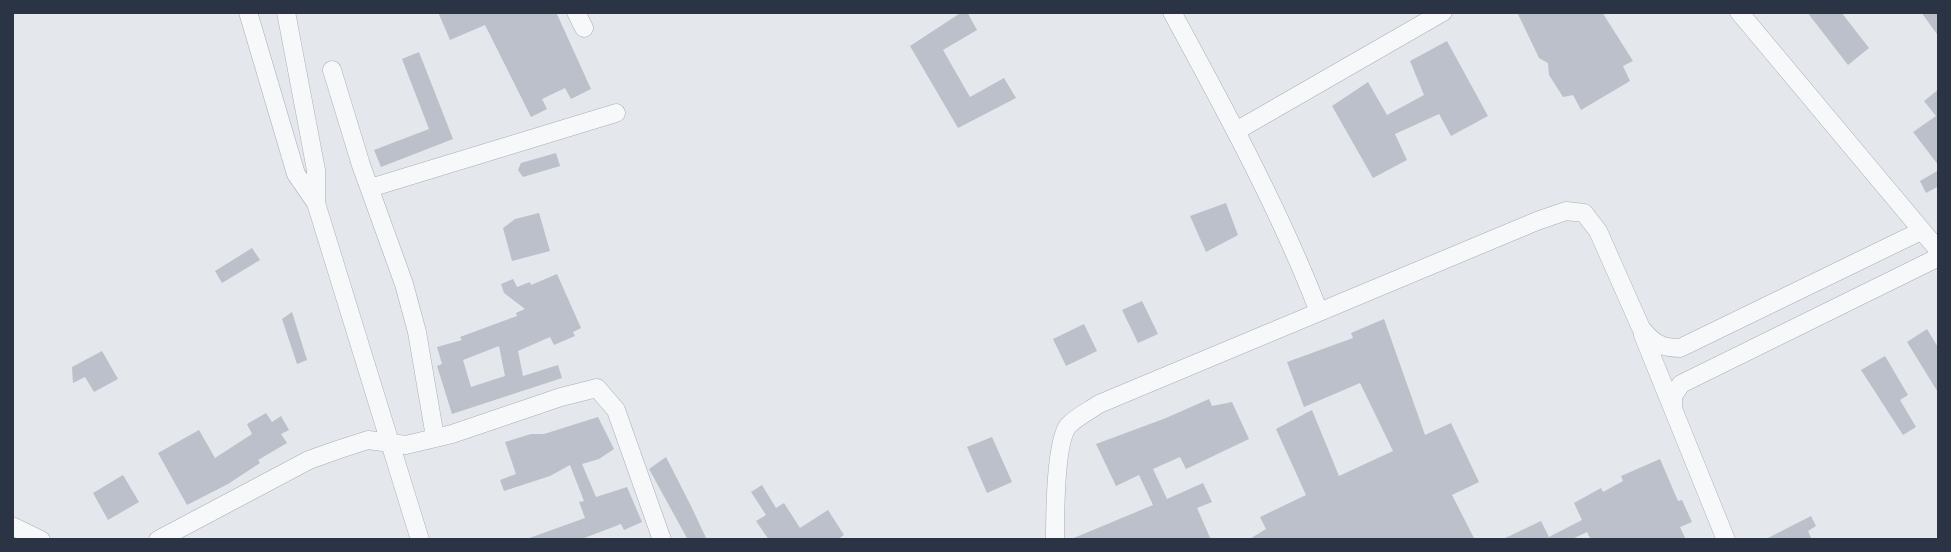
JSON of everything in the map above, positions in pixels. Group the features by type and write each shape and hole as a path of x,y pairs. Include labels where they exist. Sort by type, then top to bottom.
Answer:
{"street":[{"path":"248,12 296,174 316,203"},
{"path":"286,12 316,170 316,203 420,540"},
{"path":"1172,12 1294,247 1319,312"},
{"path":"1236,131 1443,12"},
{"path":"1739,12 1939,251"},
{"path":"332,70 370,188 391,241 417,332 435,437"},
{"path":"370,188 616,113"},
{"path":"1055,540 1055,502 1067,427 1099,404 1566,211 1584,213 1598,231 1641,328 1726,540"},
{"path":"1641,328 1652,342 1666,348 1681,348 1921,231"},
{"path":"1673,410 1673,396 1681,384 1939,257"},
{"path":"159,540 309,460 368,440 406,445 597,388 616,410 662,540"},
{"path":"12,526 41,540"}],"building":[{"path":"438,12 556,12 591,89 571,99 565,88 542,99 547,109 531,117 485,25 450,40"},
{"path":"962,12 967,12 977,30 943,50 970,97 1004,78 1016,98 958,128 910,46"},
{"path":"1517,12 1602,12 1633,61 1623,66 1630,81 1581,110 1573,95 1563,97 1549,75 1548,63 1539,58"},
{"path":"1807,12 1841,12 1869,48 1848,65"},
{"path":"1921,12 1939,12 1939,37"},
{"path":"1447,41 1488,116 1451,136 1439,114 1395,134 1407,160 1373,178 1332,106 1368,82 1387,115 1424,95 1410,61"},
{"path":"419,52 453,139 381,167 374,150 429,129 402,59"},
{"path":"1939,89 1939,166 1913,132 1936,116 1924,101"},
{"path":"556,153 560,166 523,177 518,170 521,163"},
{"path":"1939,170 1939,186 1926,193 1920,181"},
{"path":"1226,203 1238,235 1206,252 1190,216"},
{"path":"539,213 550,251 512,261 503,228 515,219"},
{"path":"252,248 260,260 222,283 215,271"},
{"path":"557,274 581,328 573,332 575,336 554,345 550,337 518,351 523,376 558,365 562,378 452,414 437,366 442,364 437,347 462,340 460,337 517,316 516,313 525,309 504,293 501,284 513,279 517,287 530,282 531,285","holes":["499,346 505,376 471,387 463,360"]},
{"path":"1142,301 1158,334 1138,343 1122,310"},
{"path":"292,312 307,360 297,364 282,319"},
{"path":"1384,319 1425,435 1451,423 1479,482 1452,495 1475,540 1248,540 1266,529 1260,517 1306,495 1276,429 1312,410 1339,476 1393,451 1360,383 1304,407 1287,362 1353,338 1351,333"},
{"path":"1084,324 1097,351 1066,366 1053,339"},
{"path":"1927,329 1939,349 1939,394 1907,342"},
{"path":"102,351 118,379 94,392 85,377 73,383 72,367"},
{"path":"1885,356 1908,395 1900,400 1916,427 1903,435 1861,370"},
{"path":"1209,399 1212,406 1232,402 1249,439 1186,469 1180,457 1153,469 1167,499 1203,483 1212,502 1197,508 1211,540 1069,540 1153,505 1139,475 1116,486 1096,444"},
{"path":"266,413 272,422 281,416 289,430 281,434 287,443 258,460 260,463 228,484 187,505 158,453 199,430 215,458 252,434 247,424"},
{"path":"598,417 614,449 599,459 582,464 596,497 627,487 642,522 624,530 621,524 579,540 524,540 585,518 579,502 584,501 570,465 550,476 504,491 500,480 516,474 505,442 531,434 544,434"},
{"path":"992,437 1012,482 987,493 967,447"},
{"path":"666,457 707,540 688,540 649,469"},
{"path":"1660,459 1678,501 1682,500 1692,522 1680,527 1686,540 1591,540 1587,532 1570,540 1501,540 1541,521 1549,537 1582,520 1574,503 1601,488 1603,492 1623,481 1621,476"},
{"path":"123,475 139,502 108,520 93,493"},
{"path":"762,485 776,508 784,503 800,528 828,510 844,535 837,540 769,540 756,521 766,515 751,492"},
{"path":"1811,516 1816,526 1808,531 1812,540 1764,540"}]}
